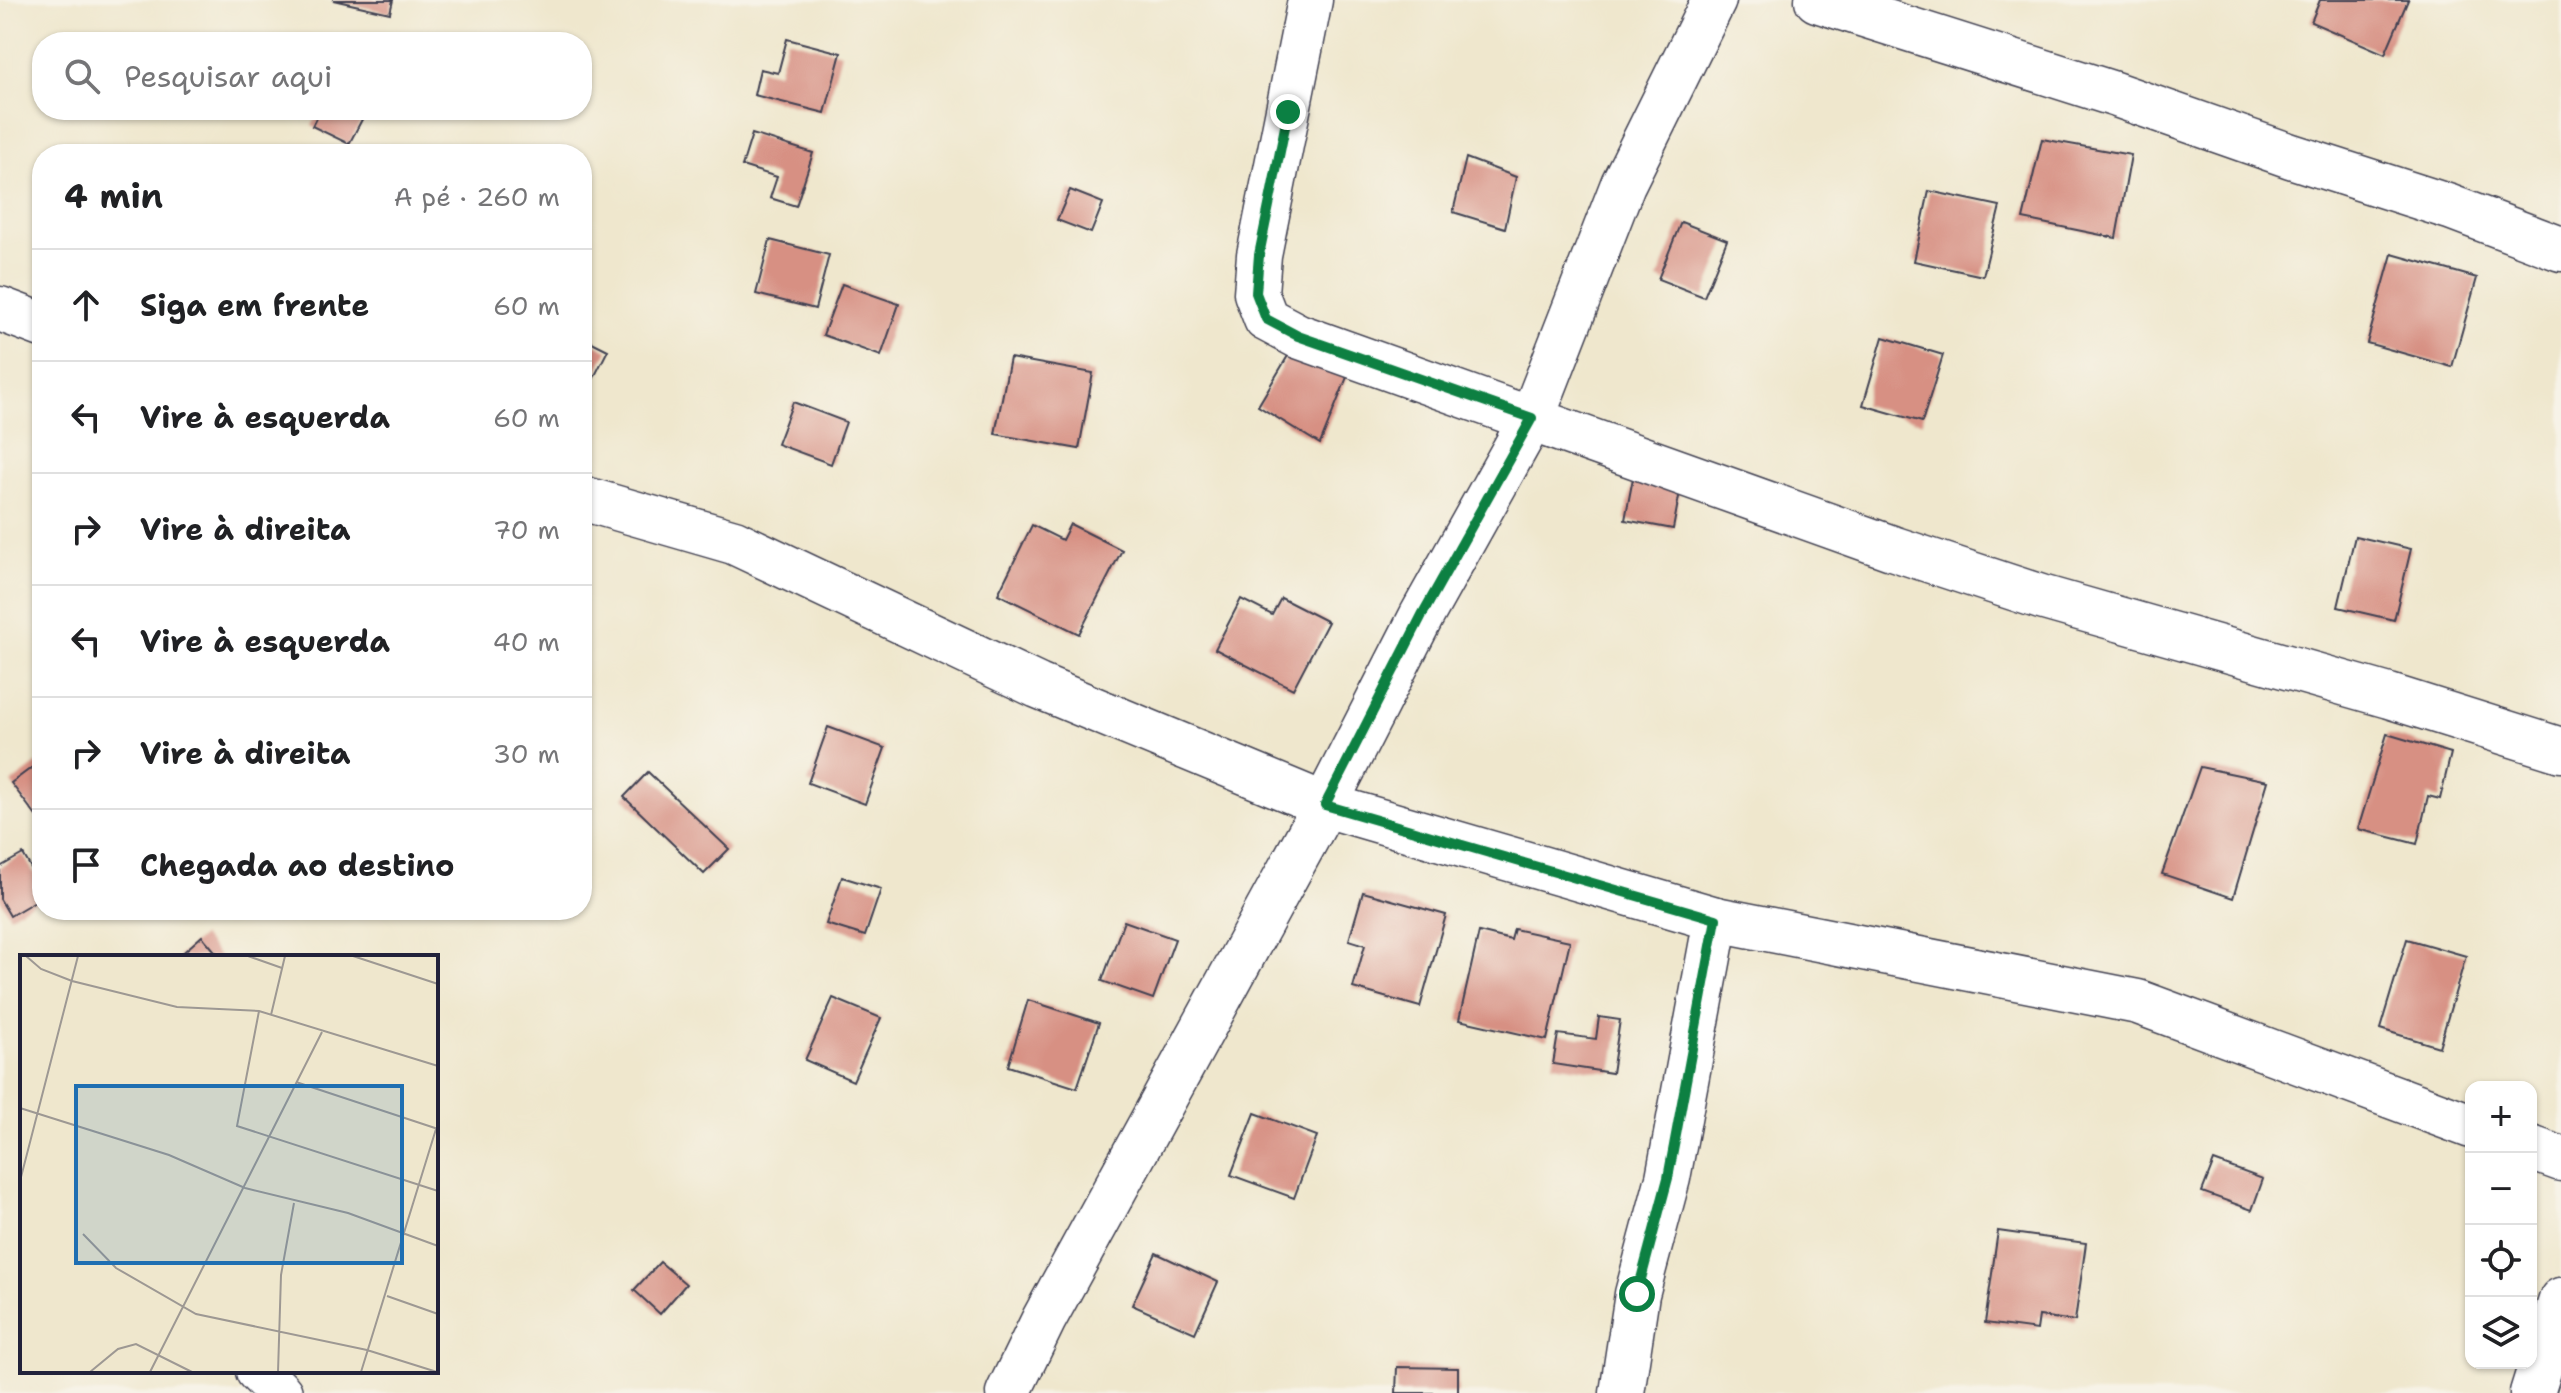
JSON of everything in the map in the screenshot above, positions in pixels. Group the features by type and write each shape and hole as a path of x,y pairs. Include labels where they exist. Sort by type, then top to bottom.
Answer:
{"street":[{"path":"1310,0 1259,255 1256,293 1266,319 1298,336 1705,483 2026,592 2389,696 2561,750"},
{"path":"1008,1393 1044,1319 1325,805 1422,615 1532,418 1623,184 1714,0"},
{"path":"1817,0 2114,94 2450,207 2561,249"},
{"path":"0,309 32,321"},
{"path":"592,501 734,542 1038,686 1325,805 1716,919 2138,1002 2465,1124"},
{"path":"1622,1393 1637,1294 1668,1178 1716,919"},
{"path":"2537,1150 2561,1159"},
{"path":"2532,1393 2561,1300"},
{"path":"260,1373 280,1393"}],"building":[{"path":"333,0 393,0 390,13"},
{"path":"2320,0 2408,0 2385,54 2311,22"},
{"path":"787,39 841,53 825,113 754,95 760,69 778,73"},
{"path":"315,120 362,120 349,144 312,126"},
{"path":"752,134 813,153 796,206 770,198 777,177 742,166"},
{"path":"2042,139 2131,155 2116,238 2023,219"},
{"path":"1466,158 1516,177 1505,228 1453,212"},
{"path":"1070,190 1103,203 1091,233 1057,220"},
{"path":"1929,191 2000,206 1983,276 1914,261"},
{"path":"1681,222 1727,240 1704,297 1658,279"},
{"path":"770,240 829,255 815,309 756,294"},
{"path":"2392,254 2477,278 2452,367 2367,343"},
{"path":"842,284 899,304 881,356 823,335"},
{"path":"1883,337 1943,355 1922,422 1863,405"},
{"path":"592,342 608,350 592,381"},
{"path":"1292,349 1347,377 1320,444 1258,406"},
{"path":"1010,358 1093,373 1079,449 995,434"},
{"path":"793,402 846,422 831,464 777,444"},
{"path":"1633,478 1681,486 1673,529 1625,520"},
{"path":"1070,524 1122,550 1079,634 998,594 1032,525 1062,540"},
{"path":"2355,536 2411,549 2394,620 2338,607"},
{"path":"1281,598 1328,622 1293,689 1215,649 1241,599 1272,615"},
{"path":"828,727 885,748 865,804 808,783"},
{"path":"2387,734 2451,753 2440,799 2428,796 2417,844 2358,829"},
{"path":"32,767 32,811 11,783"},
{"path":"2200,767 2268,781 2233,898 2162,874"},
{"path":"648,772 729,849 704,874 624,797"},
{"path":"23,854 32,870 32,903 10,916 0,899 0,867"},
{"path":"842,877 881,889 865,936 826,924"},
{"path":"1363,892 1446,915 1420,1007 1353,988 1365,945 1349,940"},
{"path":"1124,921 1175,939 1153,999 1102,981"},
{"path":"1514,929 1570,941 1547,1040 1459,1020 1479,932 1511,940"},
{"path":"202,936 218,955 180,955"},
{"path":"2407,939 2466,956 2439,1047 2380,1029"},
{"path":"833,998 881,1018 853,1081 805,1060"},
{"path":"1028,1000 1099,1023 1077,1088 1008,1066"},
{"path":"1599,1017 1620,1020 1612,1073 1553,1064 1558,1034 1596,1039"},
{"path":"1255,1113 1317,1136 1294,1198 1231,1175"},
{"path":"2214,1161 2263,1179 2252,1210 2202,1192"},
{"path":"1998,1231 2086,1243 2075,1321 2039,1316 2037,1330 1985,1323"},
{"path":"1156,1253 1218,1282 1195,1333 1132,1305"},
{"path":"660,1262 686,1284 660,1314 634,1290"},
{"path":"1397,1367 1458,1368 1458,1393 1396,1393"}],"route":[{"path":"1288,112 1259,255 1256,293 1266,319 1298,336 1532,418 1422,615 1325,805 1716,919 1668,1178 1637,1294"}]}
